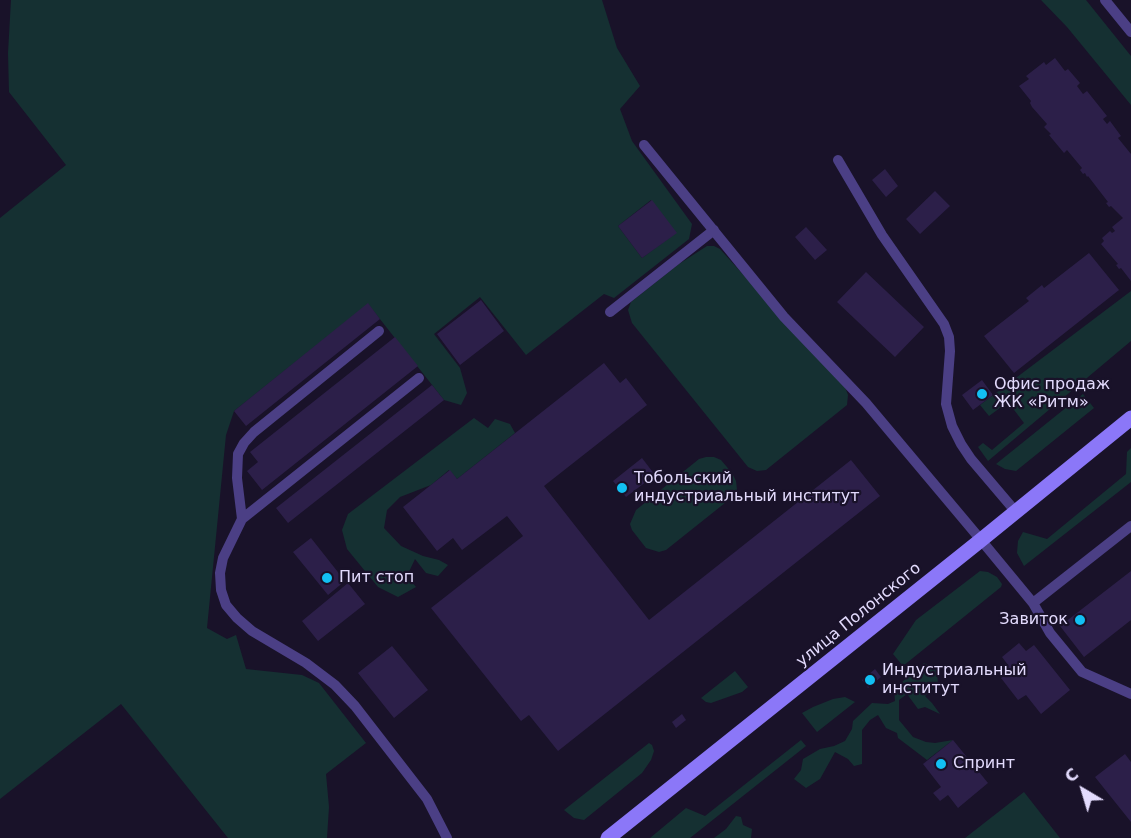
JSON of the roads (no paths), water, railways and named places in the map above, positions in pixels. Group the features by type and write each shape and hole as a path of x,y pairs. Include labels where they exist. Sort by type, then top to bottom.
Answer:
{"main road":[{"name":"улица Полонского","path":"608,838 1131,418"}],"lane":[{"path":"1105,0 1131,32"},
{"path":"644,145 784,317 866,403 981,540 1033,603 1050,633 1082,672 1131,694"},
{"path":"838,160 892,250 944,324 949,337 950,351 946,404 952,426 971,459 1016,512"},
{"path":"610,312 714,230"},
{"path":"242,519 237,478 238,454 244,443 254,432 379,331"},
{"path":"419,378 242,519 223,558 220,573 221,590 226,605 252,631 306,663 335,685 355,706 427,799 447,838"},
{"path":"1033,603 1131,526"}],"place":[{"name":"Офис продаж ЖК «Ритм»","path":"982,394"},
{"name":"Тобольский индустриальный институт","path":"622,488"},
{"name":"Пит стоп","path":"327,578"},
{"name":"Завиток","path":"1080,620"},
{"name":"Индустриальный институт","path":"870,680"},
{"name":"Спринт","path":"941,764"}]}
